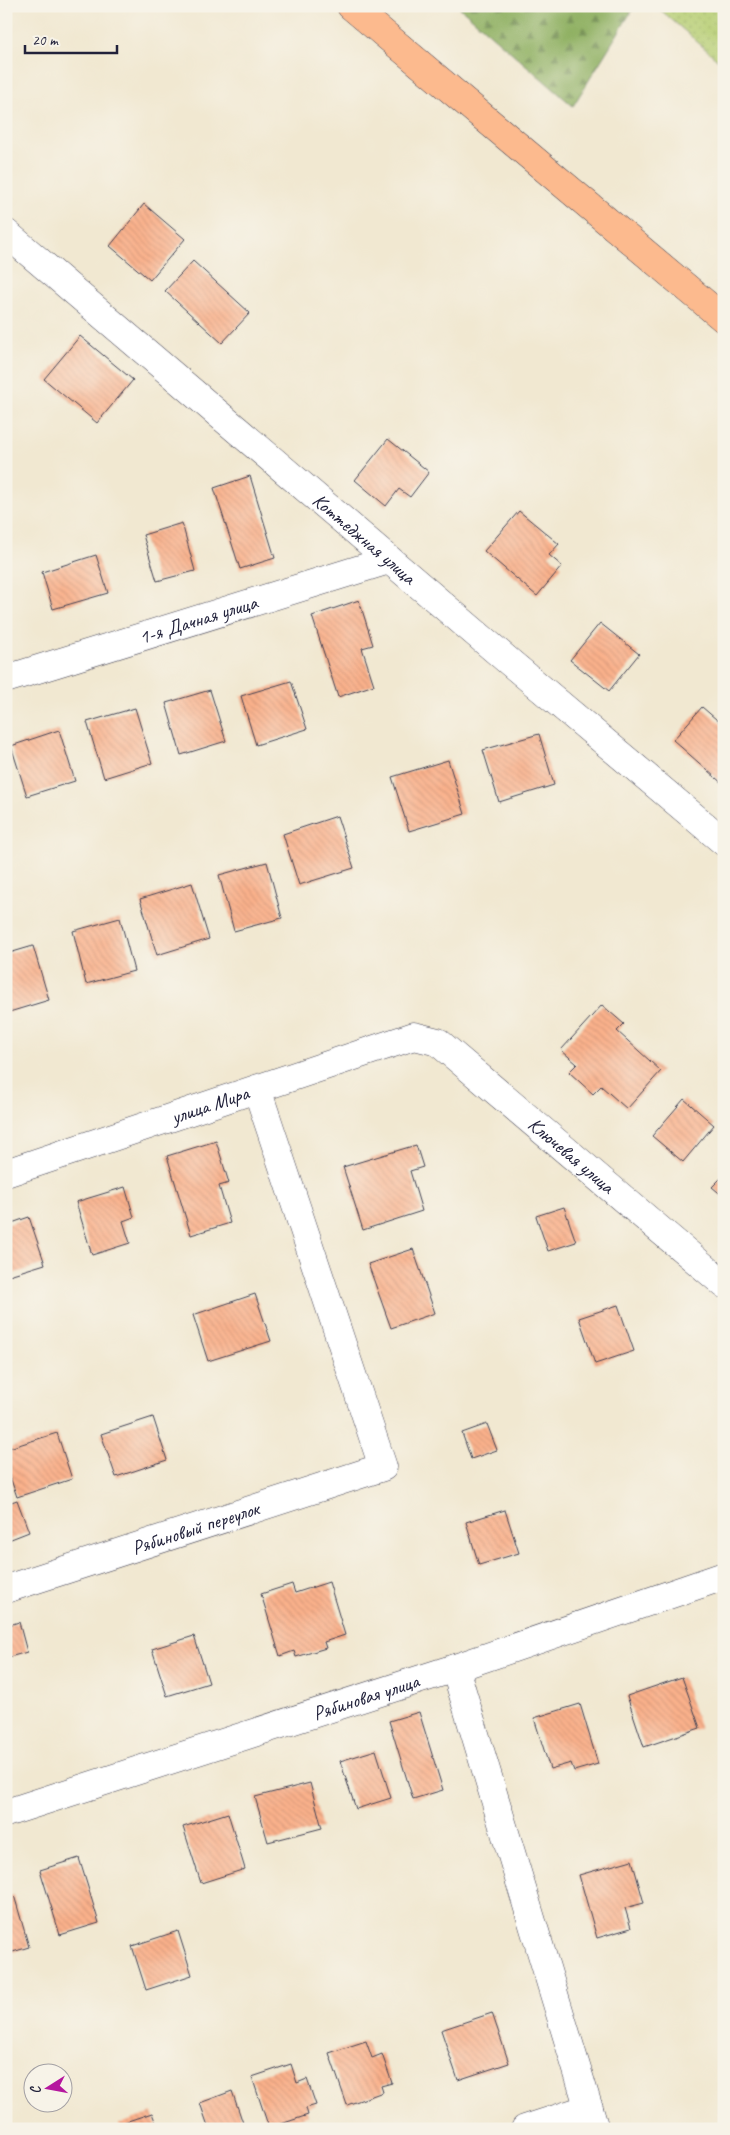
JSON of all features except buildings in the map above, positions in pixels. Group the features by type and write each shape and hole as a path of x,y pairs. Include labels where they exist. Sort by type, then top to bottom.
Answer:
{"main road":[{"path":"351,6 724,318"}],"street":[{"name":"Коттеджная улица","path":"6,233 724,842"},
{"name":"1-я Дачная улица","path":"6,679 390,560"},
{"name":"улица Мира","path":"6,1173 414,1036"},
{"name":"Ключевая улица","path":"414,1036 438,1042 724,1284"},
{"name":"Рябиновый переулок","path":"6,1589 383,1467 257,1089"},
{"name":"Рябиновая улица","path":"6,1813 454,1668 724,1576"},
{"path":"454,1668 592,2119 525,2129"}],"green space":[{"path":"458,6 630,6 633,9 573,106"},
{"path":"656,6 724,6 724,65"}]}
